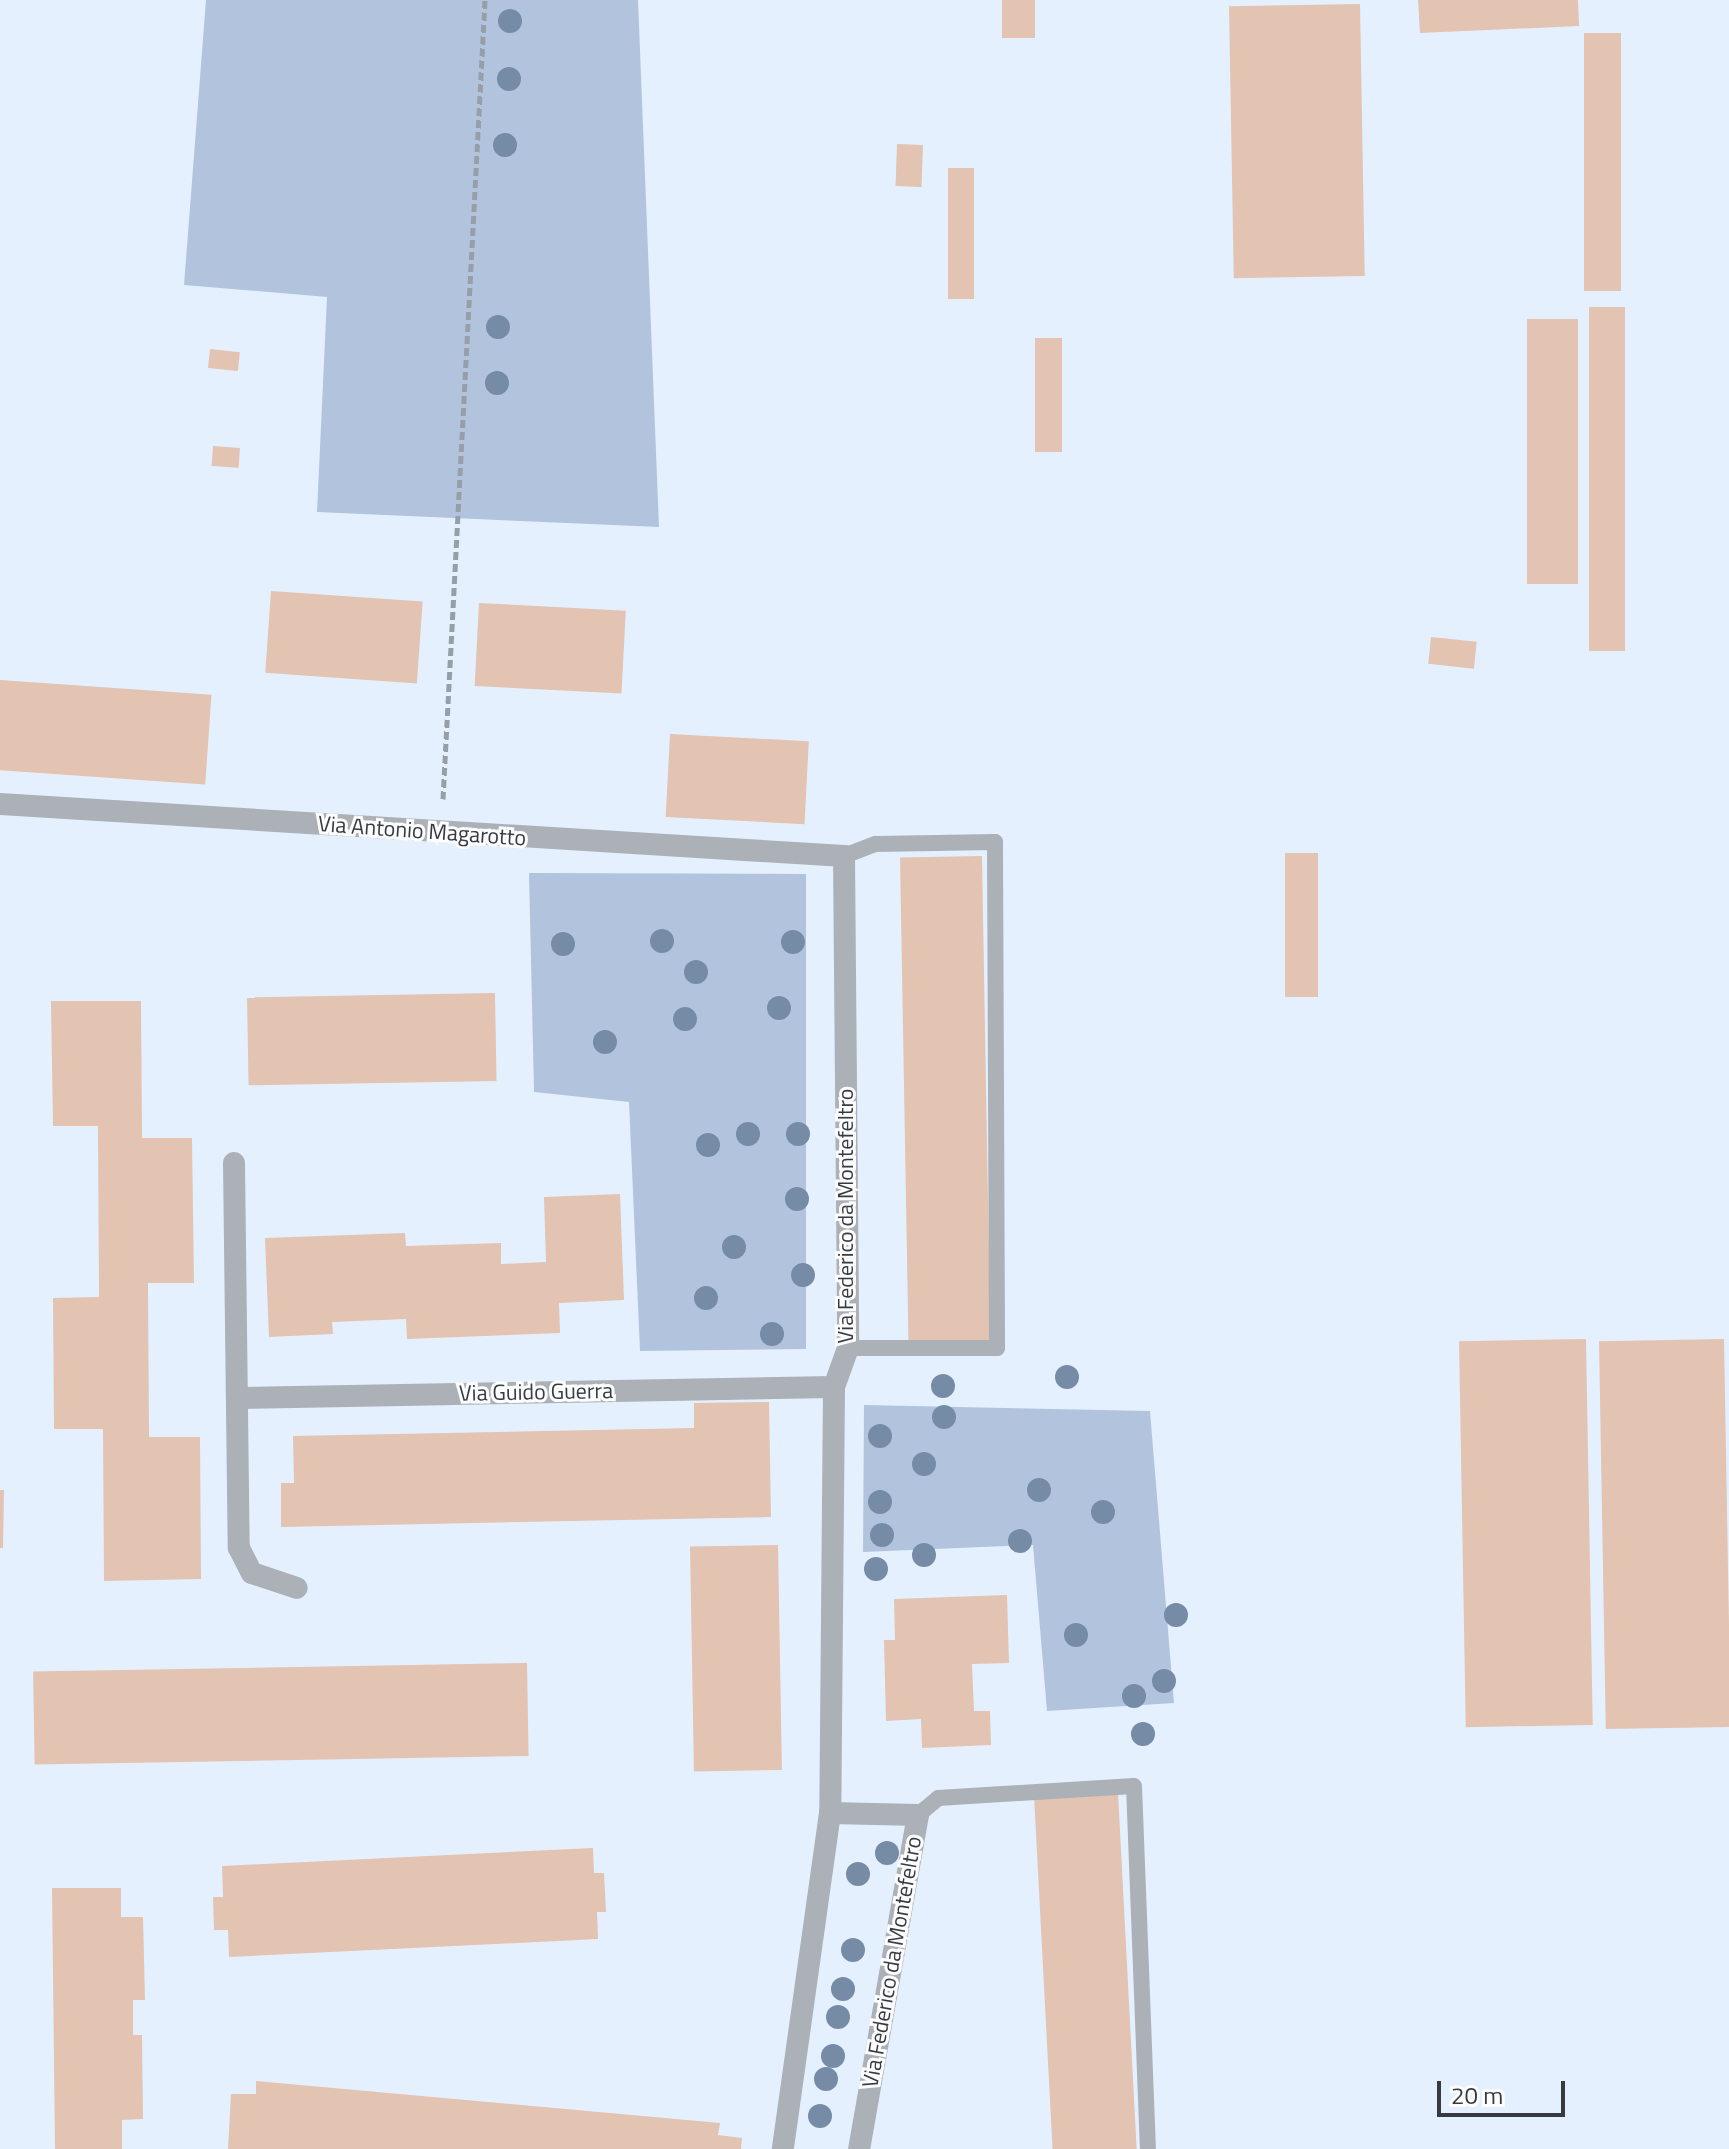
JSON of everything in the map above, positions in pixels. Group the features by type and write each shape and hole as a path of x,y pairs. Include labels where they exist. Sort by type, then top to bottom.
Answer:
{"street":[{"name":"Via Antonio Magarotto","path":"0,804 844,856"},
{"name":"Via Federico da Montefeltro","path":"783,2149 830,1813 834,1387 848,1348 844,856"},
{"path":"234,1163 239,1548 252,1573 297,1588"},
{"name":"Via Guido Guerra","path":"239,1398 834,1387"},
{"name":"Via Federico da Montefeltro","path":"830,1813 918,1815 859,2149"}],"lane":[{"path":"844,856 876,844 995,842 997,1348 848,1348"},
{"path":"918,1815 938,1798 1134,1786 1148,2149"}],"path":[{"path":"441,832 485,0"}],"shaded area":[{"path":"206,0 638,0 659,527 317,512 327,297 184,285"},
{"path":"529,873 806,874 806,1349 640,1351 629,1102 534,1092"},
{"path":"864,1405 1150,1411 1174,1703 1047,1711 1033,1545 863,1552"}],"building":[{"path":"1002,0 1035,0 1035,38 1002,38"},
{"path":"1418,0 1578,0 1579,26 1420,33"},
{"path":"1360,4 1365,276 1234,278 1229,6"},
{"path":"1584,33 1621,33 1621,291 1584,291"},
{"path":"897,144 923,145 922,187 896,186"},
{"path":"948,168 974,168 974,299 948,299"},
{"path":"1589,307 1625,307 1625,651 1589,651"},
{"path":"1527,319 1578,319 1578,584 1527,584"},
{"path":"1035,338 1062,338 1062,452 1035,452"},
{"path":"210,349 240,352 238,371 208,368"},
{"path":"213,446 240,448 239,468 212,466"},
{"path":"271,591 423,602 417,683 265,673"},
{"path":"479,603 626,611 621,694 475,686"},
{"path":"1431,637 1477,642 1474,669 1428,664"},
{"path":"0,680 211,695 205,785 0,770"},
{"path":"670,734 809,741 804,824 666,817"},
{"path":"1285,853 1318,853 1318,997 1285,997"},
{"path":"982,856 990,1340 908,1341 900,857"},
{"path":"495,993 497,1081 249,1085 247,997"},
{"path":"51,1001 141,1001 142,1138 192,1138 194,1283 148,1283 149,1437 200,1437 201,1579 104,1581 103,1429 54,1429 53,1298 99,1297 98,1126 53,1126"},
{"path":"620,1194 624,1300 559,1303 560,1333 407,1339 406,1319 332,1322 333,1334 269,1337 265,1238 405,1233 406,1246 501,1243 501,1264 546,1262 544,1197"},
{"path":"1586,1339 1593,1725 1466,1727 1459,1341"},
{"path":"1724,1339 1729,1727 1606,1729 1599,1341"},
{"path":"769,1402 771,1517 281,1527 281,1483 294,1483 293,1436 694,1428 694,1403"},
{"path":"0,1490 4,1490 3,1548 0,1548"},
{"path":"778,1545 782,1770 694,1772 690,1547"},
{"path":"1007,1595 1009,1663 972,1664 974,1711 990,1711 991,1745 922,1748 921,1719 886,1721 884,1640 895,1640 894,1599"},
{"path":"527,1663 529,1756 35,1765 33,1672"},
{"path":"1118,1793 1137,2149 1053,2149 1034,1797"},
{"path":"593,1848 594,1873 604,1873 606,1912 597,1912 598,1939 229,1957 228,1930 214,1930 213,1897 223,1897 222,1866"},
{"path":"52,1888 121,1888 121,1917 143,1917 145,2000 133,2000 133,2035 142,2035 143,2119 122,2120 122,2149 55,2149"},
{"path":"256,2081 720,2123 718,2135 742,2138 741,2149 228,2149 231,2094 256,2094"}]}
